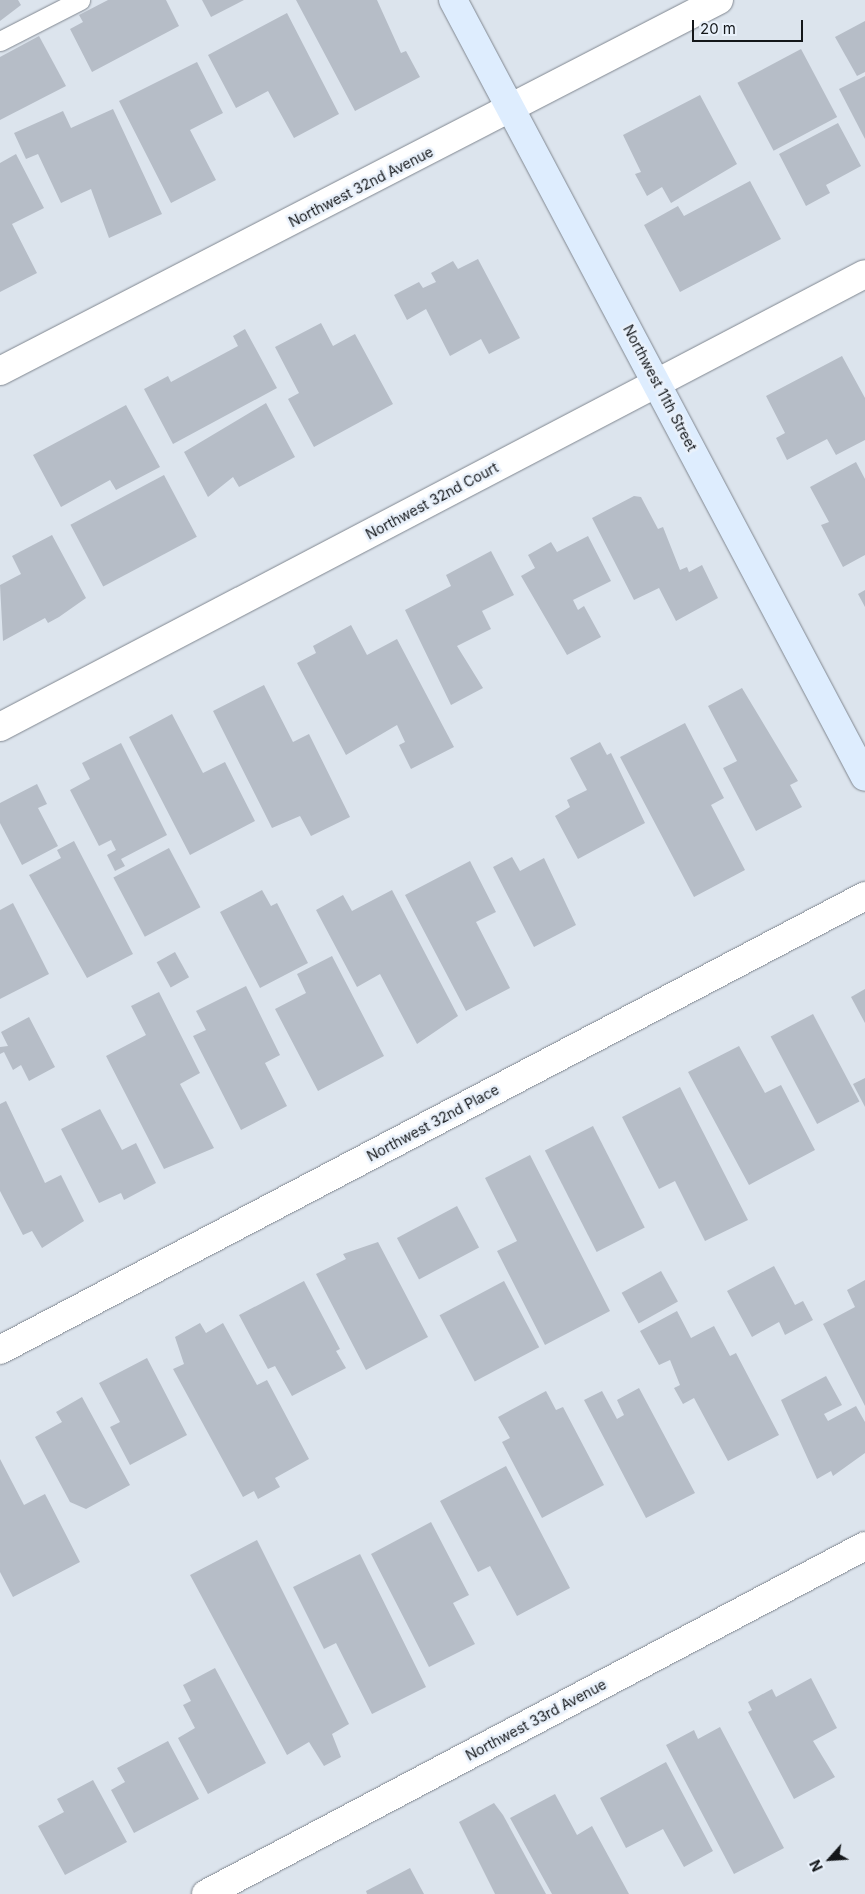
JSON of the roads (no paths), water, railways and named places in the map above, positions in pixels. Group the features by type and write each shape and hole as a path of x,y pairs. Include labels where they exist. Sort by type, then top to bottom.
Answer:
{"street":[{"name":"Northwest 11th Street","path":"453,0 865,777"},
{"name":"Northwest 32nd Avenue","path":"0,371 719,0"},
{"name":"Northwest 32nd Court","path":"0,728 865,274"},
{"name":"Northwest 32nd Place","path":"0,1350 865,896"},
{"name":"Northwest 33rd Avenue","path":"206,1894 865,1546"}],"lane":[{"path":"0,41 80,0"}]}
